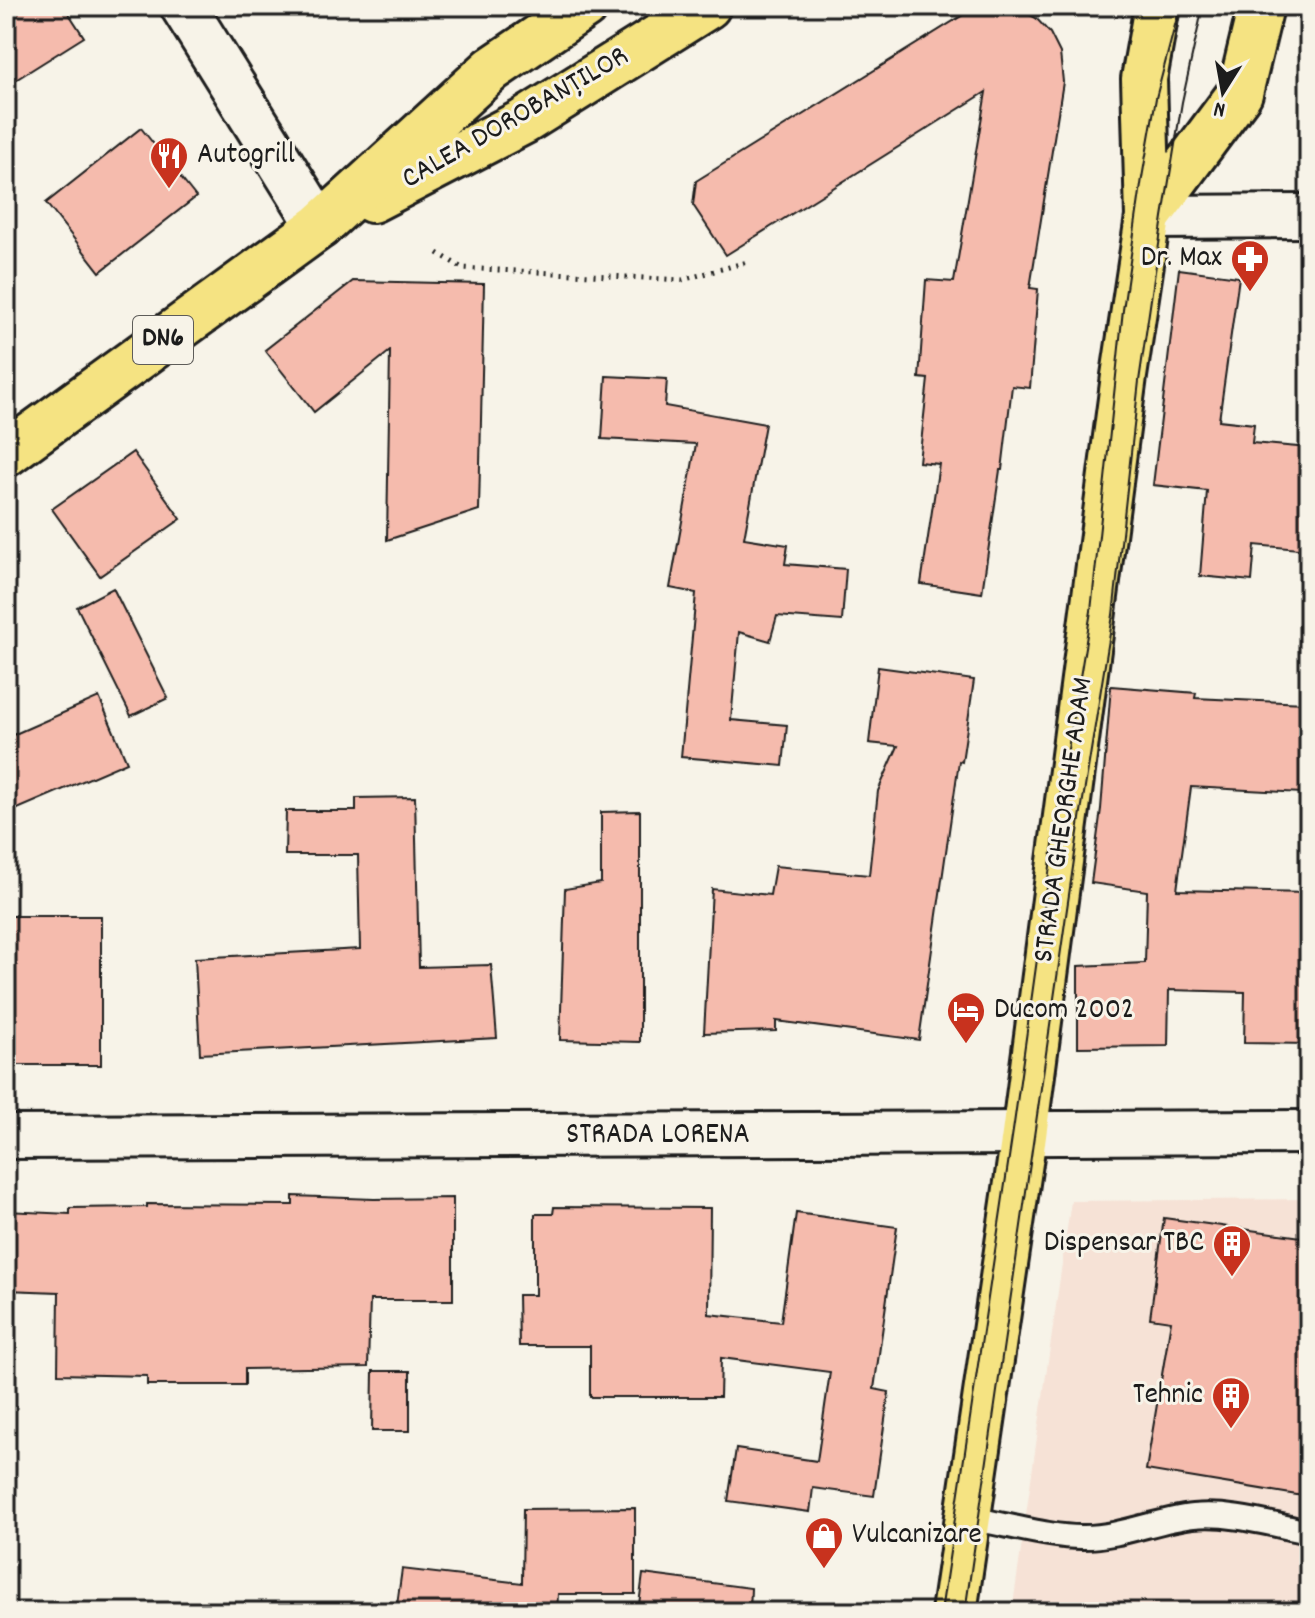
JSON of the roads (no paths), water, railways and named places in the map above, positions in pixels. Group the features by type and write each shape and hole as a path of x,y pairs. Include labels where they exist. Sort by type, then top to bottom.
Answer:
{"main road":[{"name":"CALEA DOROBANȚILOR","path":"6,454 320,226 492,69 585,6"},
{"name":"CALEA DOROBANȚILOR","path":"320,226 523,122 708,6"},
{"name":"STRADA GHEORGHE ADAM","path":"954,1612 1024,1135 1148,217 1144,79 1157,6"},
{"name":"STRADA GHEORGHE ADAM","path":"1148,217 1240,93 1261,6"}],"street":[{"path":"183,6 320,226"},
{"path":"1148,217 1309,216"},
{"name":"STRADA LORENA","path":"6,1137 1309,1132"}],"lane":[{"path":"968,1518 1079,1537 1110,1536 1195,1516 1230,1517 1309,1532"}],"tram line":[{"path":"941,1612 1058,809 1091,611 1123,310 1142,178 1156,98 1180,6"},
{"path":"965,1612 1081,812 1113,615 1139,381 1163,217 1182,102 1203,6"}],"place":[{"name":"Autogrill","path":"169,190"},
{"name":"Dr. Max","path":"1250,293"},
{"name":"Ducom 2002","path":"966,1045"},
{"name":"Dispensar TBC","path":"1232,1278"},
{"name":"Tehnic","path":"1231,1430"},
{"name":"Vulcanizare","path":"824,1570"}]}
